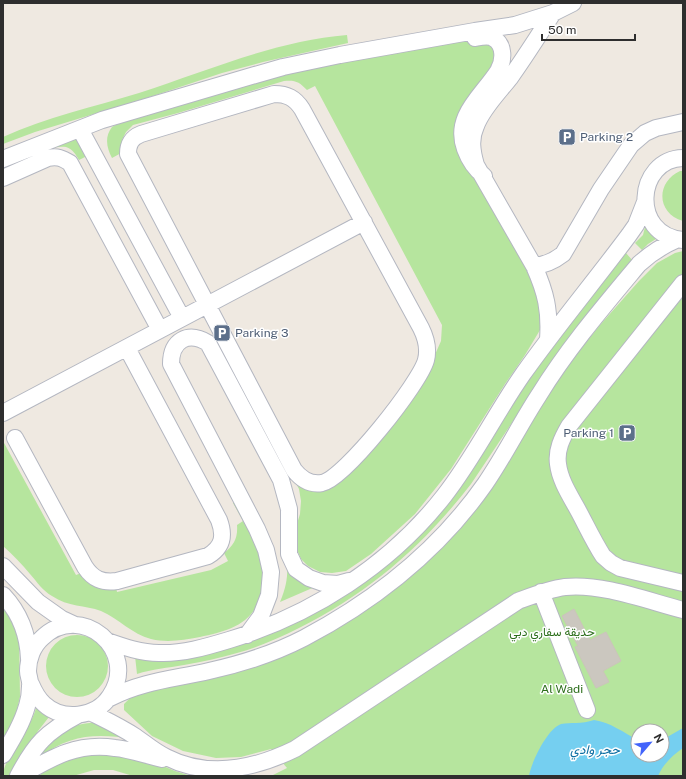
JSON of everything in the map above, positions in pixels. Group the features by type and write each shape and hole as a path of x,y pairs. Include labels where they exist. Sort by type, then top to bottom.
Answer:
{"street":[{"path":"3,158 102,120 283,67 340,55 515,25 553,13 573,3"},
{"path":"548,340 549,321 547,302 542,284 534,266 484,176 476,165 472,152 472,138 476,125 525,56 553,13"},
{"path":"80,129 115,124 228,89 313,67 486,36 494,38 500,45 503,53 502,62 468,112 462,131 462,141 466,153 472,164 484,176"},
{"path":"274,94 290,96 302,109 364,222 426,338 428,350 426,362 390,418 360,452 338,473 324,482 315,484 307,482 299,477 294,470 130,160 128,148 130,142 135,137 274,94"},
{"path":"534,266 545,265 555,261 563,254 601,189 631,145 645,133 656,128 683,122"},
{"path":"80,129 182,318"},
{"path":"3,178 55,156 63,158 70,163 160,330"},
{"path":"107,641 133,650 159,653 185,651 217,644 247,635 284,620 312,606 353,581 386,556 416,528 443,497 468,464 519,380 629,235 641,214 650,178 658,169 668,162 683,158"},
{"path":"645,202 648,215 654,226 664,234 680,240"},
{"path":"3,419 10,414 9,410 364,222"},
{"path":"19,776 28,758 41,740 58,726 101,706 110,698 135,686 210,671 257,657 302,639 339,619 385,589 422,557 456,522 486,484 539,395 570,349 639,264 650,254 663,246 680,240"},
{"path":"683,283 569,426 562,437 558,450 560,476 603,556 620,568 683,583"},
{"path":"247,635 261,616 269,595 271,572 266,550 257,529 171,364 171,355 175,346 182,340 191,337 200,338 208,343 281,480 289,508 289,554 296,568 309,578 323,583 338,584 353,581"},
{"path":"16,438 85,567 95,578 110,582 117,581 208,556 215,552 220,545 222,537 222,528 219,520 127,348"},
{"path":"3,566 44,607 62,619 75,625"},
{"path":"19,776 66,752 91,747 115,748 200,769 221,770 260,764 295,749 518,602 542,592 566,587 591,587 683,610"},
{"path":"542,592 587,710"},
{"path":"3,595 18,614 24,628 28,644 28,672 31,684 36,695 44,704 54,711 66,715 84,714 123,729 166,757 181,764"},
{"path":"29,659 34,648 42,638 51,631 63,626 75,625 87,627 98,632 114,651 118,663 116,687 110,698"},
{"path":"3,755 24,716 31,684"}],"green space":[{"path":"347,35 348,43 263,62 222,73 35,132 3,144 3,137 19,130 70,113 139,93 267,50 320,38"},
{"path":"488,35 504,48 464,124 535,276 543,325 451,469 415,514 371,554 346,571 332,573 320,572 308,566 301,559 295,545 296,527 300,514 301,501 299,489 291,474 326,482 430,366 441,341 442,325 315,86 307,90 297,82 284,81 133,125 126,132 122,140 123,152 112,158 107,143 109,131 112,127 124,121 309,67"},
{"path":"78,138 89,155 79,160 71,149 59,147 34,154 3,169 3,161"},
{"path":"680,171 683,171 683,221 674,217 668,211 664,205 662,197 663,190 667,182 672,176"},
{"path":"645,227 656,239 642,250 635,243 643,235"},
{"name":"حديقة سفاري دبي","path":"683,251 683,776 271,776 287,768 271,749 241,757 216,758 183,751 152,736 124,710 124,704 130,698 143,691 216,676 400,585 563,371 600,325 657,263 675,253"},
{"path":"626,253 633,261 583,319 471,484 453,507 414,548 372,583 349,599 299,628 269,642 245,651 218,658 137,674 135,656 220,646 394,553 538,361"},
{"path":"3,441 76,575 84,572 115,582 117,592 211,570 228,561 224,553 235,541 237,525 243,521 233,503 241,499 271,566 262,595 253,612 240,623 225,630 194,638 176,641 163,641 144,637 101,611 70,604 58,600 49,594 3,546"},
{"path":"287,557 317,586 280,602 286,580"},
{"path":"3,600 19,630 20,697 15,718 3,738"},
{"path":"71,635 83,635 99,644 106,654 108,666 106,678 99,688 83,697 71,697 60,692 51,683 46,672 46,660 51,649 60,640"},
{"path":"36,708 49,717 38,731 12,776 3,776 7,760 29,725"},
{"path":"101,722 133,739 108,736 84,737 51,749 40,757 44,748 56,734 73,726"},
{"path":"73,751 149,760 191,776 133,776 113,770 94,770 73,776 40,776 42,772"}],"water":[{"name":"حجر وادي","path":"594,720 600,721 611,725 630,736 630,763 666,763 658,776 529,776 540,747 550,732 561,724 583,723"},
{"name":"حجر وادي","path":"683,728 683,748 670,759 670,735"}],"building":[{"path":"574,609 590,640 606,632 621,661 603,671 609,682 596,688 575,647 578,646 562,616"}],"place":[{"name":"Parking 2","path":"567,137"},
{"name":"Parking 3","path":"222,333"},
{"name":"Parking 1","path":"627,433"}],"park label":[{"name":"Al Wadi","path":"562,689"}]}
